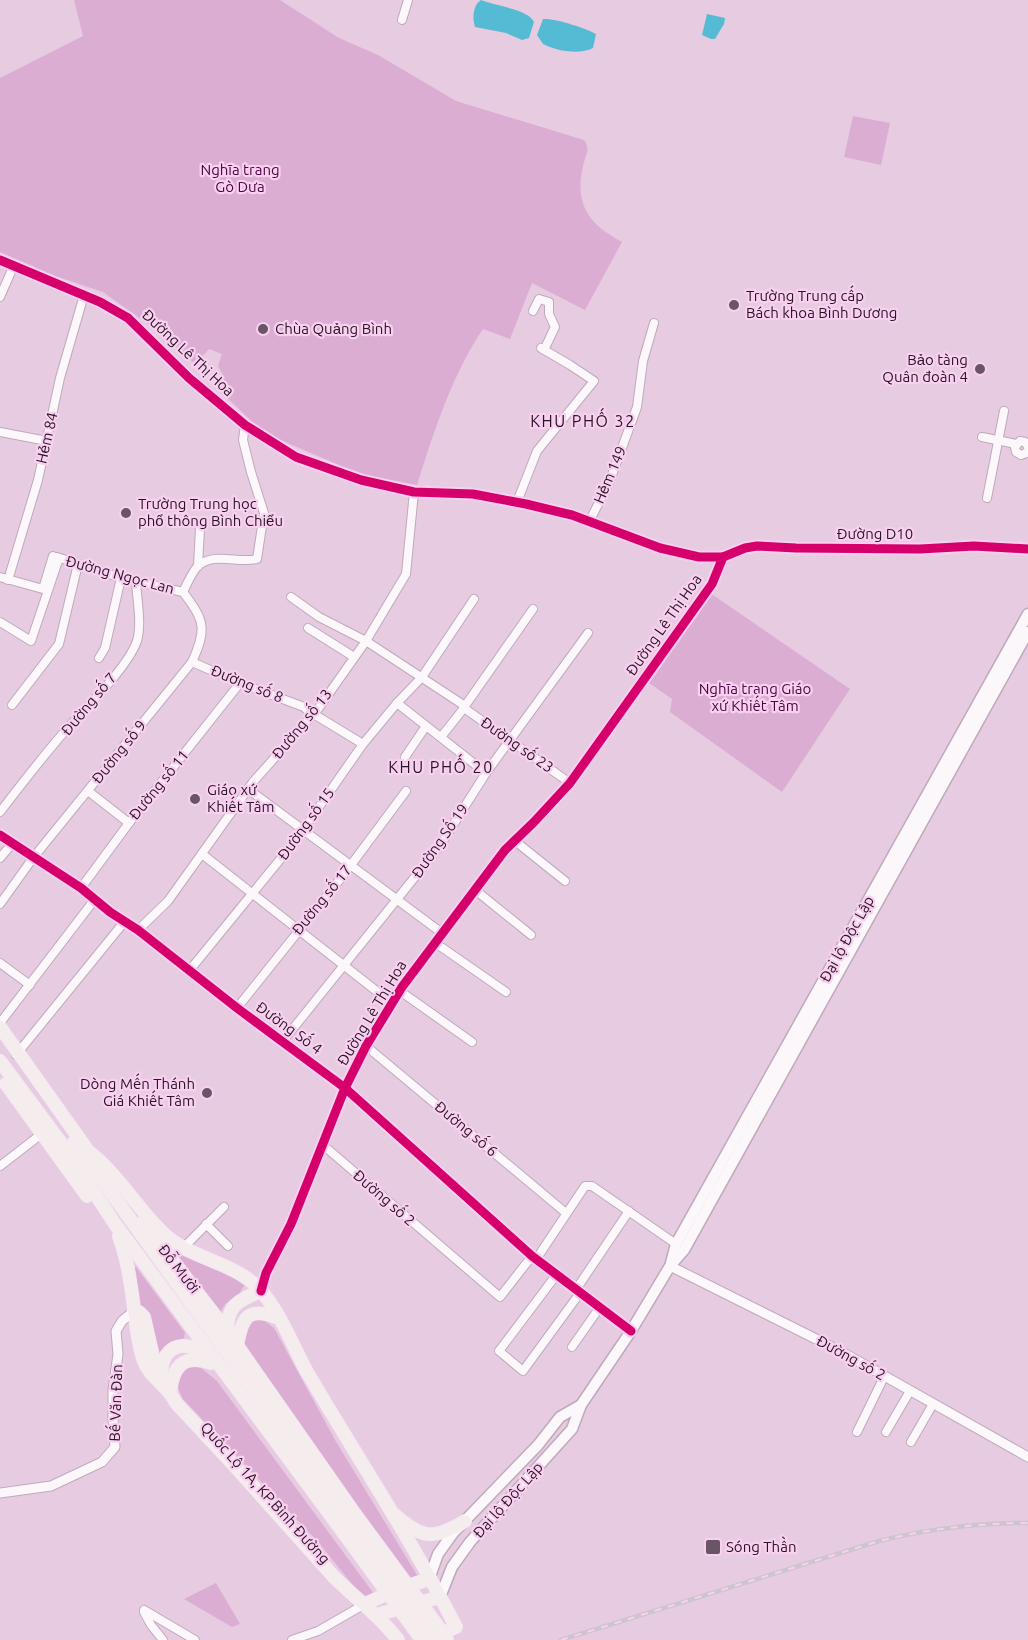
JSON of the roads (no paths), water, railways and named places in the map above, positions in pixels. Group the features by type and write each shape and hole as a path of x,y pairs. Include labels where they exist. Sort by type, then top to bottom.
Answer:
{"highway":[{"name":"Đỗ Mười","path":"0,1025 74,1142 232,1348 343,1521"},
{"name":"Đỗ Mười","path":"0,1037 17,1054 227,1331"},
{"name":"Đỗ Mười","path":"0,1061 121,1243 212,1361 343,1521"},
{"name":"Đỗ Mười","path":"0,1075 46,1131 67,1151 115,1224 212,1361"},
{"path":"74,1142 96,1156 163,1234 253,1282 261,1291 456,1627 428,1640"},
{"path":"115,1224 131,1282 136,1335 144,1361 155,1380 171,1396"},
{"path":"232,1348 227,1331 227,1319 233,1306 242,1299 261,1291"},
{"path":"134,1311 144,1317 153,1356 176,1403 347,1590 365,1604 396,1637 449,1614"},
{"path":"232,1348 242,1325 252,1315 260,1312 278,1318"},
{"path":"161,1376 163,1361 172,1349 192,1346 212,1361"},
{"path":"171,1396 172,1376 181,1364 195,1359 212,1361"},
{"path":"389,1510 403,1523 429,1535 445,1533 465,1521"},
{"path":"343,1521 412,1640"},
{"path":"343,1521 422,1640"},
{"path":"343,1521 436,1640"},
{"path":"343,1521 448,1640"},
{"path":"365,1604 429,1579"},
{"path":"376,1616 382,1612 440,1597"}],"main road":[{"name":"Đại lộ Độc Lập","path":"670,1266 676,1244 1028,614"},
{"name":"Đại lộ Độc Lập","path":"440,1597 449,1573 464,1549 572,1429 581,1406 631,1331 670,1266 684,1250 1028,632"},
{"name":"Đại lộ Độc Lập","path":"429,1579 442,1547 538,1444 560,1417 581,1406"}],"street":[{"path":"402,20 408,0"},
{"name":"Đường Lê Thị Hoa","path":"0,260 84,295 128,318 189,378 245,425 296,457 361,480 414,492 473,494 517,502 572,515 660,548 699,557 723,557 712,584 570,783 505,849 400,991 366,1046 345,1088 291,1224 266,1273 261,1291"},
{"path":"0,297 14,265"},
{"name":"Hẻm 84","path":"4,578 47,441 60,378 84,295"},
{"path":"517,502 537,451 594,381 542,349 555,327 549,314 550,304 541,298 534,311"},
{"name":"Hẻm 149","path":"589,522 609,483 637,407 643,361 654,323"},
{"path":"987,498 1004,411"},
{"path":"198,566 216,559 257,559 264,513 243,440 245,425"},
{"path":"0,432 47,441"},
{"path":"982,436 1016,444 1023,441 1028,448"},
{"name":"Đường số 13","path":"138,930 168,901 248,789 314,714 366,641 406,574 414,492"},
{"path":"183,592 198,566 200,528"},
{"name":"Đường D10","path":"723,557 744,548 757,546 898,549 974,546 1028,549"},
{"path":"4,578 43,589 56,557"},
{"path":"0,622 31,641 56,557"},
{"name":"Đường Ngọc Lan","path":"56,557 136,582 183,592"},
{"path":"12,705 59,644 78,564"},
{"path":"99,658 105,648 122,578"},
{"name":"Đường số 7","path":"0,812 71,725 100,694 133,648 139,632 136,582"},
{"name":"Đường số 9","path":"0,904 33,858 192,662 200,645 202,627 195,608 183,592"},
{"name":"Đường số 23","path":"291,597 319,617 366,641 422,676 570,783"},
{"path":"422,676 474,598"},
{"path":"441,737 465,707 533,609"},
{"path":"308,628 354,657"},
{"name":"Đường Số 19","path":"283,1041 439,847 486,773 588,633"},
{"name":"Đường số 8","path":"192,662 304,707 363,744"},
{"name":"Đường số 15","path":"189,971 303,830 363,744 422,676"},
{"name":"Đường số 11","path":"81,888 129,823 240,683"},
{"path":"397,703 486,773"},
{"path":"405,758 426,726"},
{"path":"248,789 442,933"},
{"path":"88,791 129,823"},
{"name":"Đường số 17","path":"237,1008 351,865 406,791"},
{"name":"Đường Số 4","path":"0,835 81,888 345,1088 534,1257 631,1331"},
{"path":"515,841 565,881"},
{"path":"0,858 12,844"},
{"path":"202,854 393,1004"},
{"path":"474,889 531,935"},
{"path":"0,1025 95,899"},
{"path":"17,1054 125,921"},
{"path":"434,942 506,992"},
{"path":"0,963 30,985"},
{"path":"400,991 472,1042"},
{"name":"Đường số 6","path":"366,1046 566,1213"},
{"path":"0,1166 46,1131"},
{"name":"Đường số 2","path":"323,1145 500,1297 534,1257"},
{"path":"534,1257 585,1186 592,1186 676,1244"},
{"path":"184,1247 224,1207"},
{"path":"557,1274 499,1351 523,1371 577,1297 579,1286 628,1211"},
{"path":"206,1224 228,1246"},
{"name":"Đường số 2","path":"670,1266 826,1344 1028,1457"},
{"path":"572,1347 600,1307"},
{"name":"Bế Văn Đàn","path":"0,1493 51,1486 102,1462 115,1447 113,1390 118,1354 116,1331 122,1321 134,1311"},
{"path":"857,1432 884,1377"},
{"path":"886,1432 910,1391"},
{"path":"911,1442 933,1404"},
{"path":"292,1640 318,1630 365,1604"},
{"path":"163,1640 151,1625 144,1610 195,1640"}],"water":[{"path":"481,0 518,11 531,18 534,22 529,38 522,40 506,33 475,27 474,12"},
{"path":"707,14 725,18 715,39 702,35"},
{"path":"543,19 570,24 596,34 593,48 568,51 554,49 543,44 537,35"}],"railway":[{"path":"561,1640 879,1541 953,1528 1028,1523"}],"place":[{"name":"Trường Trung cấp Bách khoa Bình Dương","path":"734,305"},
{"name":"Chùa Quảng Bình","path":"263,329"},
{"name":"Bảo tàng Quân đoàn 4","path":"980,369"},
{"name":"Trường Trung học phổ thông Bình Chiểu","path":"126,513"},
{"name":"Giáo xứ Khiết Tâm","path":"195,799"},
{"name":"Dòng Mến Thánh Giá Khiết Tâm","path":"207,1093"},
{"name":"Sóng Thần","path":"713,1547"}],"district":[{"name":"KHU PHỐ 32","path":"583,421"},
{"name":"KHU PHỐ 20","path":"441,767"}],"park label":[{"name":"Nghĩa trang Gò Dưa","path":"240,178"},
{"name":"Nghĩa trang Giáo xứ Khiết Tâm","path":"755,698"}]}
